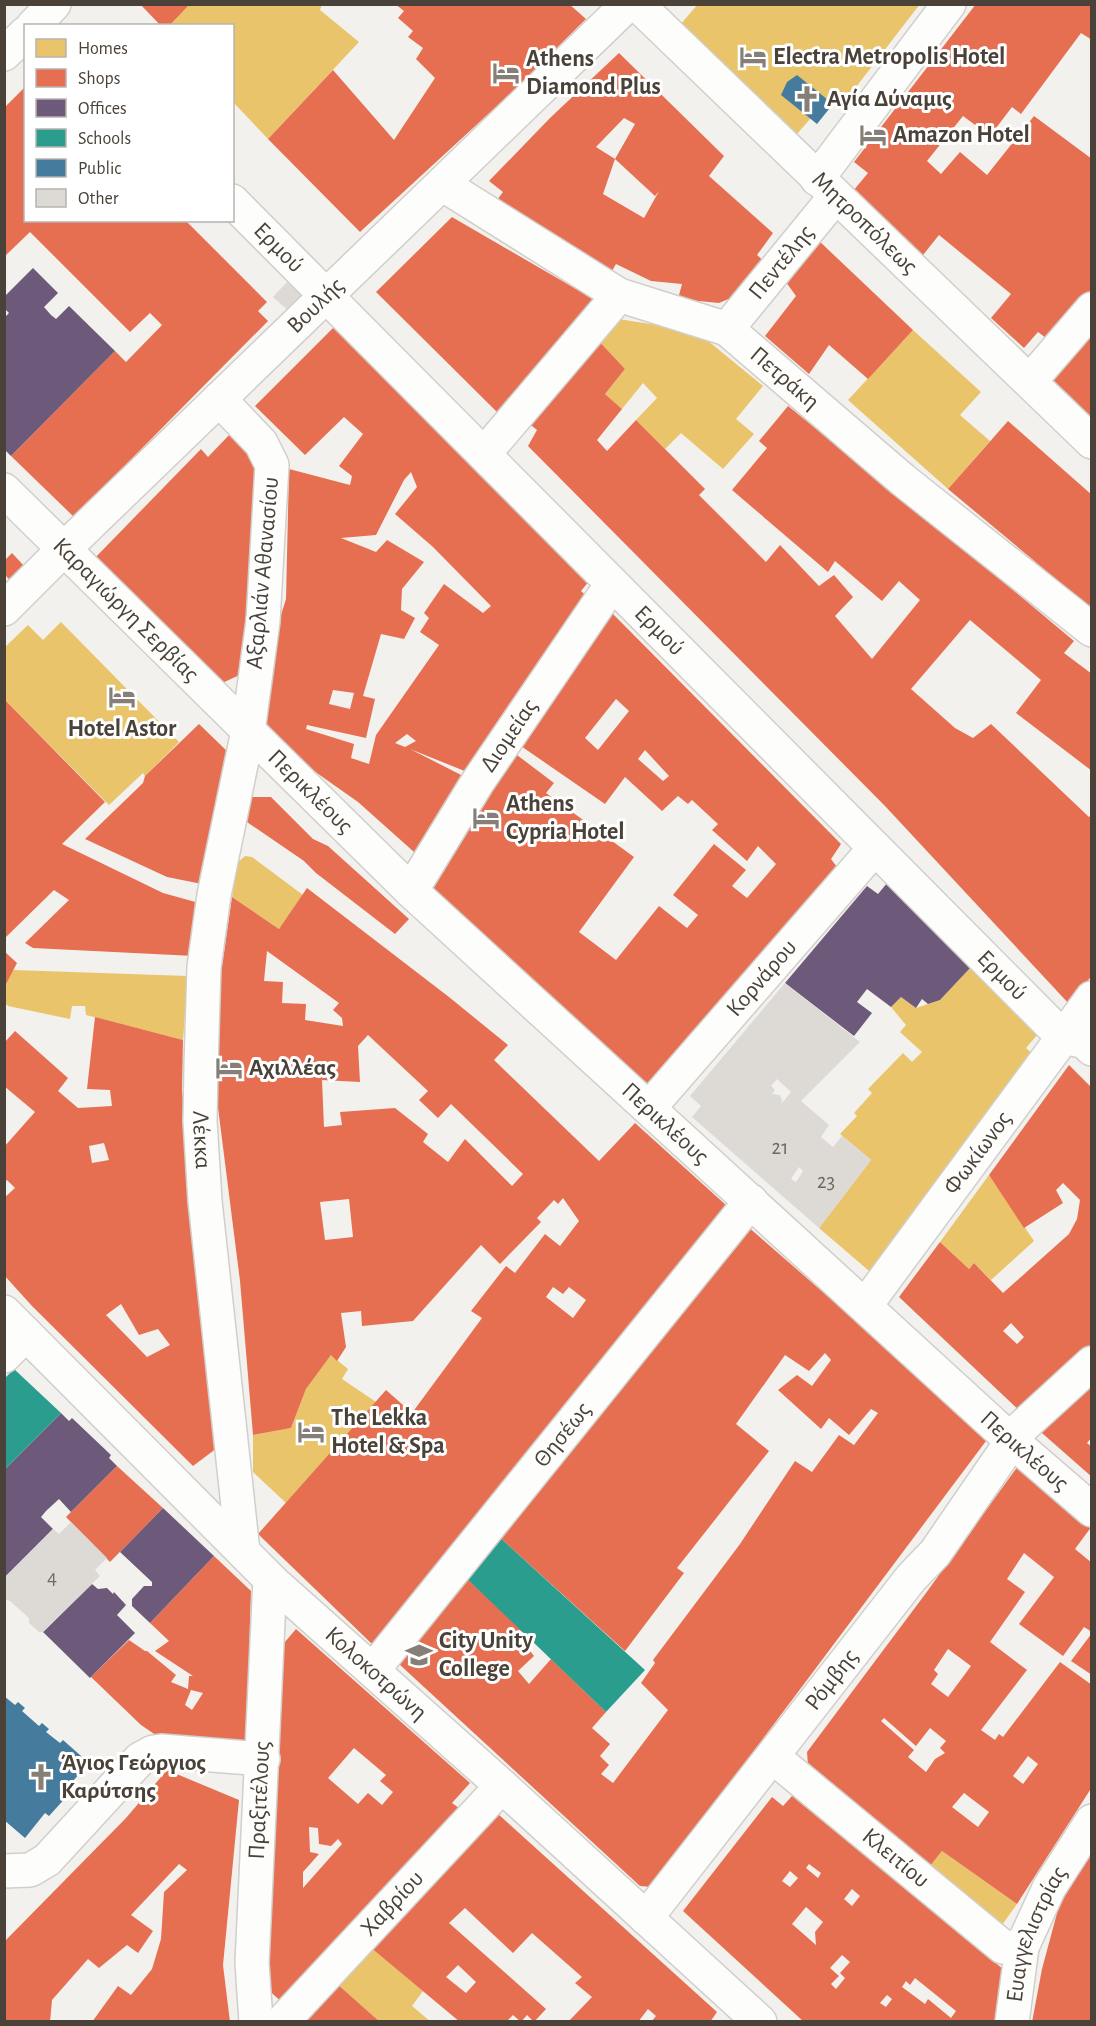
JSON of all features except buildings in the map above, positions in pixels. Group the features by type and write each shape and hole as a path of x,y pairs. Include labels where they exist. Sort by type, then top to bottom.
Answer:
{"street":[{"name":"Βουλής","path":"4,609 628,4"},
{"name":"Μητροπόλεως","path":"637,4 1092,442"},
{"name":"Πεντέλης","path":"727,330 826,188 949,4"},
{"path":"4,54 24,35"},
{"name":"Πετράκη","path":"442,184 619,295 727,330 903,480 1092,630"},
{"name":"Ερμού","path":"234,203 875,848 1077,1043"},
{"path":"484,454 619,295"},
{"path":"1030,381 1092,309"},
{"name":"Αξαρλιάν Αθανασίου","path":"219,399 261,443 272,465 263,621 248,731"},
{"name":"Καραγιώργη Σερβίας","path":"4,490 248,731"},
{"name":"Διομείας","path":"411,891 477,783 612,584"},
{"name":"Περικλέους","path":"248,731 411,891 1013,1442 1092,1510"},
{"name":"Λέκκα","path":"243,1552 207,1224 200,1121 204,967 214,895 248,731"},
{"name":"Κορνάρου","path":"649,1108 875,848"},
{"name":"Φωκίωνος","path":"865,1306 1077,1043 1092,998"},
{"name":"Θησέως","path":"373,1670 751,1202"},
{"name":"Κολοκοτρώνη","path":"12,1334 270,1579 502,1786 755,2020"},
{"name":"Ρόμβης","path":"646,1918 911,1578 935,1553 1029,1419 1092,1363"},
{"name":"Πραξιτέλους","path":"256,2022 252,1963 270,1579"},
{"path":"4,1871 30,1870 47,1860 140,1759 153,1752 176,1751 262,1759"},
{"name":"Κλειτίου","path":"773,1757 1003,1947 1022,1947"},
{"name":"Χαβρίου","path":"282,2022 502,1786"},
{"name":"Ευαγγελιστρίας","path":"1012,2022 1022,1947 1048,1888 1092,1821"}],"place":[{"name":"Electra Metropolis Hotel","path":"753,57"},
{"name":"Athens Diamond Plus","path":"506,73"},
{"name":"Αγία Δύναμις","path":"807,99"},
{"name":"Amazon Hotel","path":"873,135"},
{"name":"Hotel Astor","path":"122,697"},
{"name":"Athens Cypria Hotel","path":"486,818"},
{"name":"Αχιλλέας","path":"229,1068"},
{"name":"The Lekka Hotel & Spa","path":"311,1432"},
{"name":"City Unity College","path":"419,1655"},
{"name":"Άγιος Γεώργιος Καρύτσης","path":"41,1777"}]}
